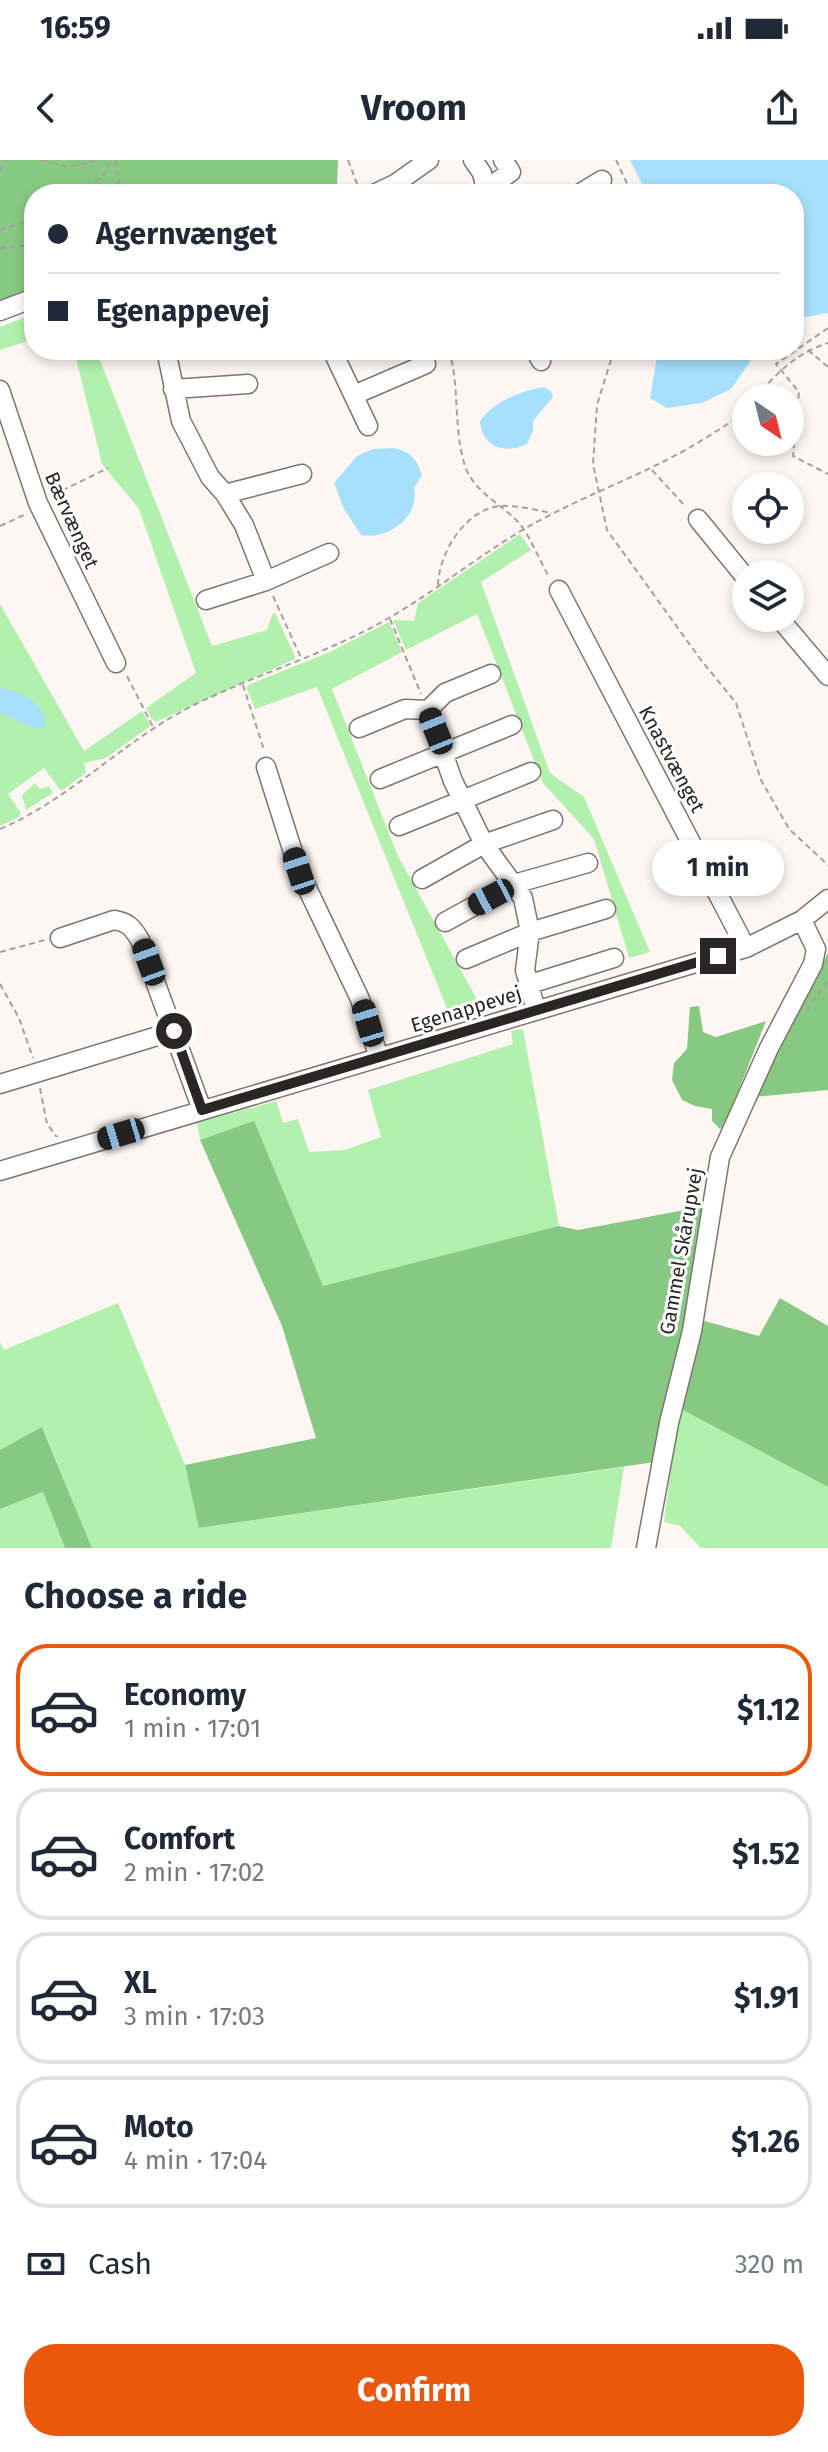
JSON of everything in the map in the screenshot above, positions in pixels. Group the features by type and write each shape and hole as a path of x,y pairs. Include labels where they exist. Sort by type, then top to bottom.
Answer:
{"street":[{"path":"395,184 429,160"},
{"path":"473,160 482,173 484,184"},
{"path":"496,184 511,172 503,160"},
{"path":"595,184 602,180"},
{"path":"0,311 24,302"},
{"path":"168,360 181,421 210,477 225,494 244,525 266,581"},
{"path":"337,360 368,426"},
{"path":"354,395 426,364"},
{"path":"173,389 248,384"},
{"name":"Bærvænget","path":"0,390 39,506 116,663"},
{"path":"225,494 302,474"},
{"path":"698,519 732,561"},
{"path":"206,600 266,581 329,553"},
{"name":"Knastvænget","path":"559,590 746,948"},
{"path":"791,632 828,676"},
{"path":"359,728 405,709 428,710 445,693 491,674"},
{"path":"428,710 453,781 484,844 523,898 530,932 525,970 536,1010"},
{"path":"380,779 512,725"},
{"path":"266,767 299,871 360,999 379,1058"},
{"path":"399,826 531,772"},
{"path":"422,879 484,844 553,820"},
{"path":"445,922 514,884 588,863"},
{"path":"802,920 828,899"},
{"path":"466,959 530,932 606,909"},
{"path":"60,938 114,920 133,928 202,1110"},
{"name":"Egenappevej","path":"0,1171 746,948 802,920"},
{"name":"Gammel Skårupvej","path":"646,1548 669,1423 692,1331 720,1157 769,1048 813,964 816,949 802,920"},
{"path":"527,985 614,958"},
{"path":"0,1084 174,1031"}],"path":[{"path":"0,170 7,160"},
{"path":"42,160 68,167 102,160 108,165 104,175 92,184"},
{"path":"117,160 118,184"},
{"path":"348,160 357,184"},
{"path":"616,160 627,184"},
{"path":"0,230 24,222"},
{"path":"0,248 24,246"},
{"path":"804,345 828,328"},
{"path":"804,352 828,343"},
{"path":"807,350 828,367"},
{"path":"452,360 458,431 471,478 523,529 555,589 559,590"},
{"path":"611,360 597,405 593,464 607,530 736,703 761,780 789,829 828,865"},
{"path":"782,360 776,364 799,392 793,456 828,474"},
{"path":"768,384 793,360"},
{"path":"0,829 54,800 154,729 193,706 302,660 389,618 523,529 652,469 732,421"},
{"path":"0,526 108,468"},
{"path":"652,469 698,519"},
{"path":"438,585 442,557 454,538 474,517 498,506 553,513"},
{"path":"266,581 302,660"},
{"path":"389,618 428,710"},
{"path":"116,663 124,669 154,729"},
{"path":"243,685 265,753 266,767"},
{"path":"0,952 60,938"}],"green space":[{"path":"0,160 338,160 337,184 24,184 24,296 0,304"},
{"path":"24,318 24,342 0,350 0,327"},
{"path":"76,360 100,360 212,646 267,630 275,613 295,659 156,722 151,718 146,708 196,673 139,509 102,464"},
{"path":"520,534 531,550 481,582 550,773 584,797 650,952 629,958 594,839 543,783 477,614 406,650 393,620 414,621 418,603"},
{"path":"0,604 84,751 142,711 150,724 106,758 84,763 86,773 61,791 44,768 8,794 21,813 0,826"},
{"path":"389,622 402,652 332,689 398,856 479,1003 448,1011 317,687 255,709 247,689 248,685 330,652"},
{"path":"35,783 40,789 49,786 53,793 26,810 22,795"},
{"path":"828,953 828,1090 753,1097"},
{"path":"699,1006 703,1032 716,1037 766,1021 725,1125 720,1129 712,1121 712,1109 682,1100 672,1080 674,1063 687,1049 690,1007"},
{"path":"523,1029 559,1226 551,1229 322,1287 254,1122 200,1140 197,1123 276,1101 283,1123 298,1119 309,1152 345,1150 381,1137 368,1090 513,1044 511,1031"},
{"path":"254,1121 323,1286 559,1226 578,1230 706,1206 688,1316 655,1462 199,1528 185,1465 316,1438 282,1326 200,1140"},
{"path":"780,1298 828,1326 828,1487 679,1408 701,1320 759,1336"},
{"path":"118,1303 185,1465 200,1528 624,1467 611,1548 92,1548 43,1428 0,1450 0,1342 4,1350"},
{"path":"679,1408 828,1487 828,1548 701,1548 680,1526 664,1522"},
{"path":"42,1427 92,1548 65,1548 43,1492 0,1509 0,1450"},
{"path":"43,1492 65,1548 0,1548 0,1509"}],"water":[{"path":"630,160 828,160 828,313 804,317 804,184 642,184"},
{"path":"656,360 751,360 731,389 702,403 667,408 650,398"},
{"path":"544,387 551,391 553,397 533,421 533,431 527,444 511,449 490,443 480,421 486,414 509,398"},
{"path":"393,448 412,456 422,475 414,488 412,508 407,517 391,530 371,536 361,535 344,509 334,483 357,456 373,449"},
{"path":"0,688 31,700 42,712 45,728 34,728 0,713"}],"route":[{"path":"174,1031 202,1110 718,956"}]}
